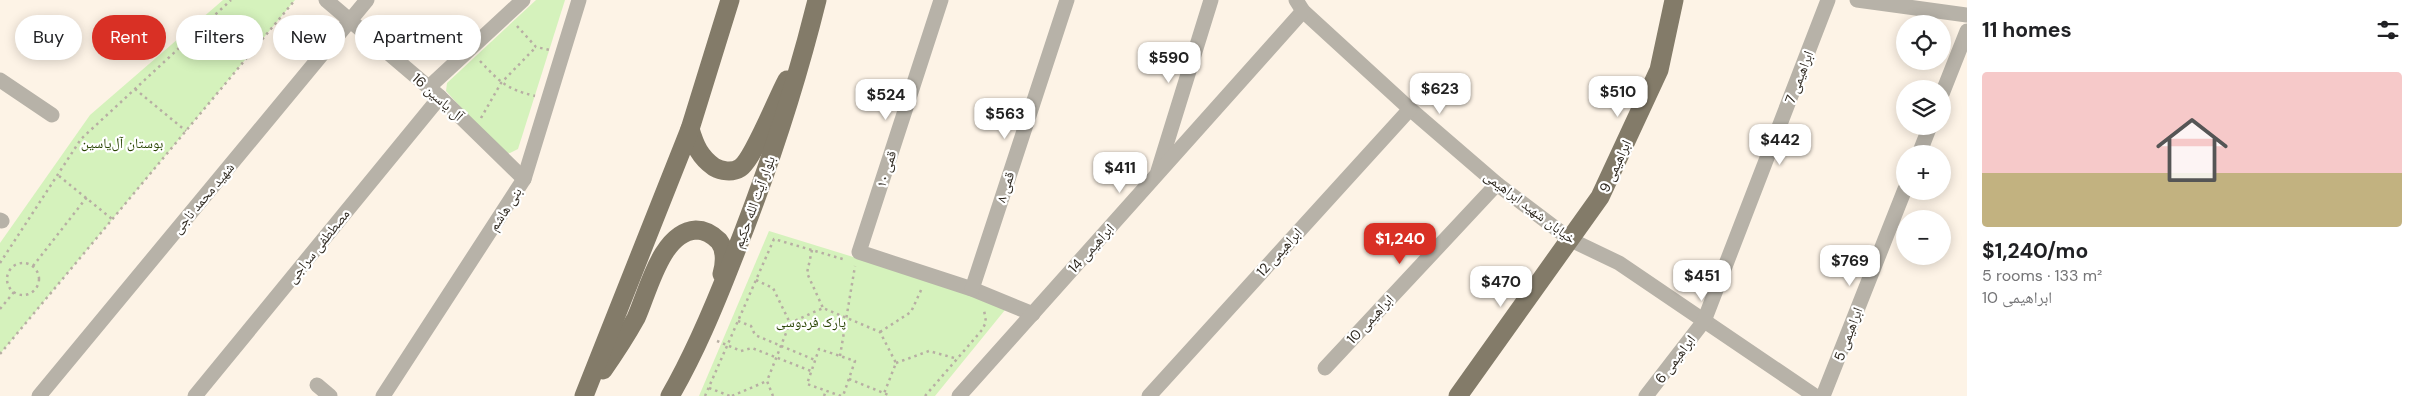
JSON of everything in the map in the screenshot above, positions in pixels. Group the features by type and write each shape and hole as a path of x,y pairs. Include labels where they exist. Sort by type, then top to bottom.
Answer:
{"main road":[{"path":"585,396 690,129 730,0"},
{"name":"بلوار آیت الله حکیم","path":"670,396 692,358 761,189 805,46 817,0"},
{"name":"ابراهیمی 9","path":"1458,396 1600,197 1659,70 1674,0"},
{"path":"690,129 696,147 703,159 720,170 740,168 750,157 774,102 805,46"},
{"path":"585,396 623,341 636,317 662,257 672,241 690,231 703,230 714,236 722,245 725,262 715,305"}],"street":[{"name":"آل یاسین 16","path":"326,0 435,92 524,179"},
{"name":"شهید محمد ناجی","path":"40,396 367,0"},
{"name":"مصططفی سراجی","path":"481,39 524,0"},
{"name":"بنی هاشم","path":"383,396 524,179 579,0"},
{"name":"قمی ۱۰","path":"854,258 941,0"},
{"name":"قمی ۸","path":"972,289 1067,0"},
{"path":"1156,176 1211,0"},
{"name":"ابراهیمی 7","path":"1704,321 1828,0"},
{"path":"1856,0 1967,14"},
{"name":"ابراهیمی 14","path":"959,396 1156,176 1300,6"},
{"name":"خیابان شهید ابراهیمی","path":"1300,6 1410,109 1497,184 1571,240 1619,263 1815,396"},
{"path":"1948,80 1967,31"},
{"name":"مصططفی سراجی","path":"196,396 461,60"},
{"path":"0,80 52,114"},
{"name":"ابراهیمی 12","path":"1149,396 1410,109"},
{"name":"ابراهیمی 10","path":"1325,368 1497,184"},
{"name":"ابراهیمی 5","path":"1824,396 1901,200"},
{"path":"854,258 972,289 1032,314"},
{"name":"ابراهیمی 6","path":"1646,396 1704,321"},
{"path":"317,385 330,396"}],"path":[{"path":"0,263 82,139 231,0"},
{"path":"0,354 296,0"},
{"path":"508,15 536,47 563,53"},
{"path":"474,130 501,83 536,47"},
{"path":"479,60 501,83 514,91 548,100"},
{"path":"135,89 186,131"},
{"path":"59,175 112,219"},
{"path":"33,266 87,197"},
{"path":"706,396 774,239 812,250 854,258 840,356"},
{"path":"812,250 807,274 823,308 880,332 896,363 883,395"},
{"path":"17,262 30,263 39,273 39,286 29,295 20,295 14,292 7,284 8,271 17,262"},
{"path":"756,280 773,288 790,323"},
{"path":"880,332 911,312 924,284"},
{"path":"0,309 14,292"},
{"path":"926,396 982,330 986,322 982,307"},
{"path":"773,396 767,381 790,323 823,308"},
{"path":"738,321 751,326 755,335 815,360"},
{"path":"702,335 741,351 752,348 811,371"},
{"path":"819,349 840,356 855,361 842,396 807,384 819,349"},
{"path":"896,363 929,352 958,358"},
{"path":"849,379 883,395 891,396"},
{"path":"709,388 731,396 767,381"},
{"path":"824,396 826,391"}],"green space":[{"name":"بوستان آل‌یاسین","path":"223,0 295,0 282,15 273,15 273,26 263,38 263,15 206,15"},
{"path":"536,0 565,0 518,149 510,153 501,152 446,91 447,83 472,60 481,60 481,51"},
{"name":"بوستان آل‌یاسین","path":"176,41 176,60 245,60 0,354 0,243 90,115 154,60 166,60 166,49"},
{"name":"پارک فردوسی","path":"769,231 1009,305 935,396 699,396"}]}
